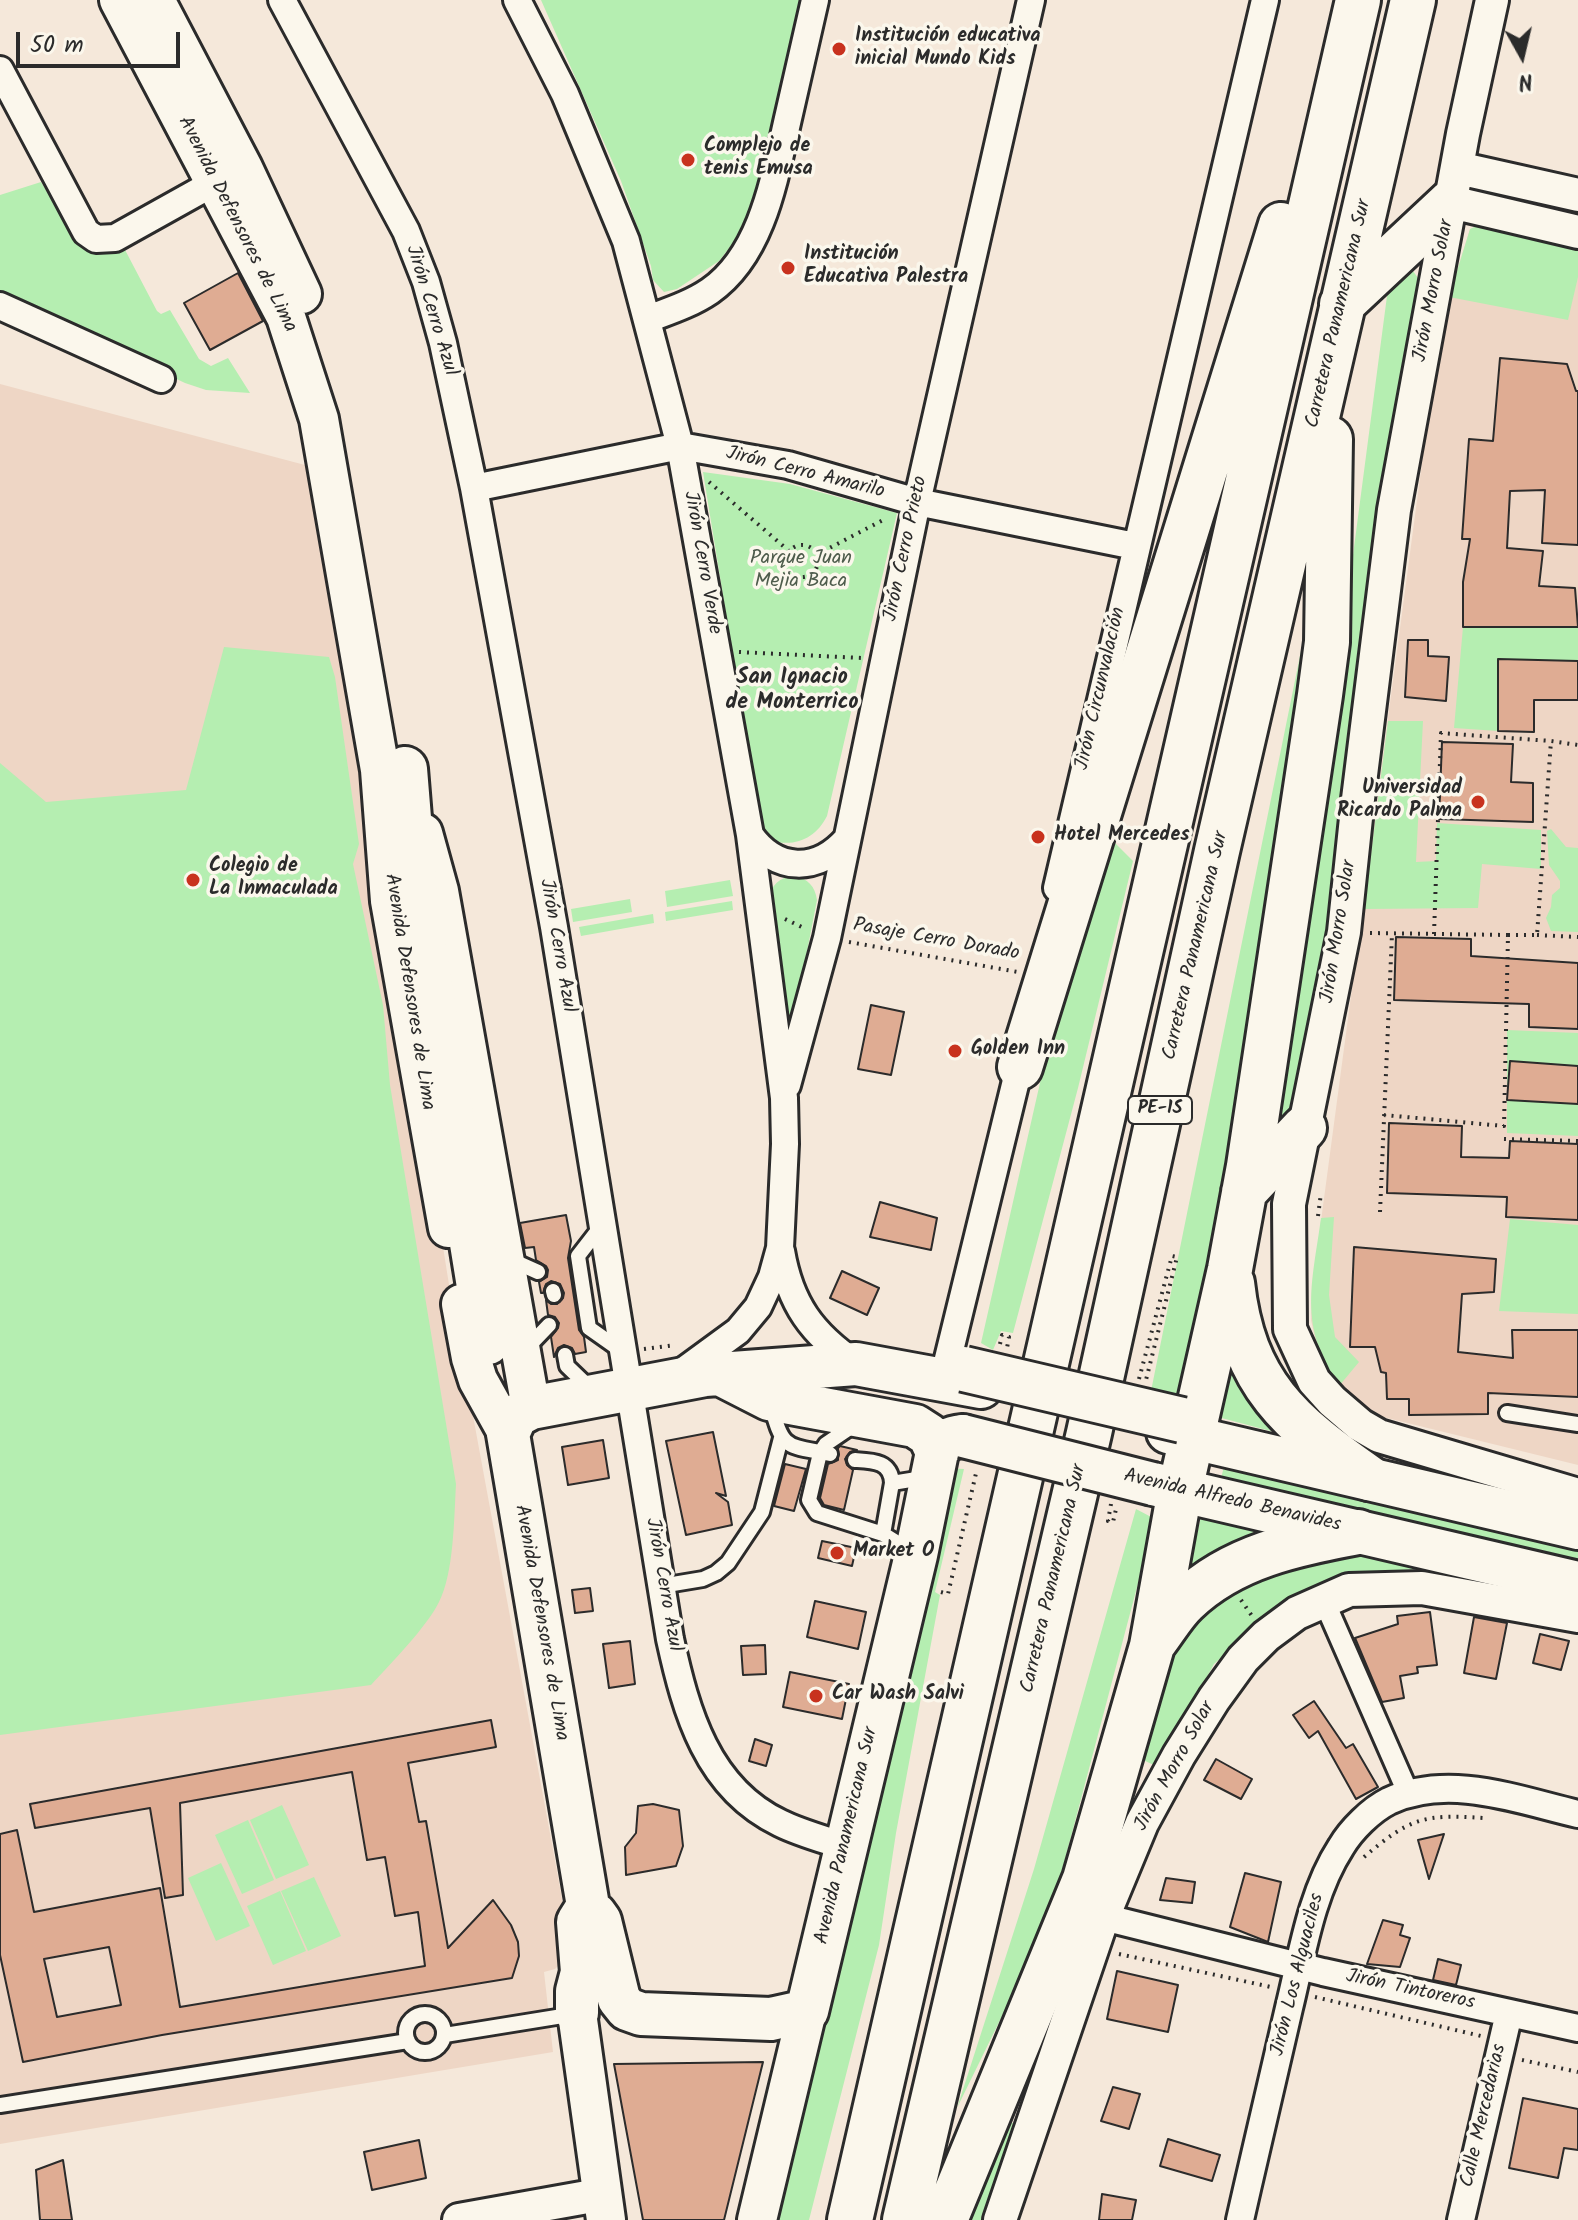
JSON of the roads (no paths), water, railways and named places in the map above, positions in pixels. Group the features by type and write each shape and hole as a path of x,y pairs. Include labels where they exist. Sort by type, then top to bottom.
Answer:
{"highway":[{"name":"Carretera Panamericana Sur","path":"905,2220 1089,1433 1413,0"},
{"path":"1020,1067 1268,262 1356,9"},
{"name":"PE-1S","path":"850,2220 1356,9"},
{"path":"1342,304 1455,185"},
{"path":"945,2220 1085,1879 1152,1646 1151,1489 1184,1428 1230,1269 1327,642 1332,351"},
{"path":"405,769 415,892 504,1348"},
{"path":"1244,1192 1304,1128"},
{"path":"1230,1269 1235,1312 1264,1385 1319,1443 1369,1478"},
{"path":"952,1375 1184,1428"},
{"path":"1152,1646 1184,1602 1221,1572 1263,1553 1358,1532"}],"main road":[{"name":"Avenida Defensores de Lima","path":"119,0 230,175 310,310 341,412 405,769 439,891 521,1264 504,1348 520,1421 588,1906 578,1922 582,1972 577,1991 577,2013"},
{"name":"Avenida Defensores de Lima","path":"155,0 230,175 286,317 319,419 380,770 390,901 471,1358 478,1380 520,1421"},
{"path":"520,1421 629,1380 856,1364 952,1375"},
{"path":"721,1375 769,1399 915,1426 929,1435 945,1455"},
{"path":"863,1416 888,1394 952,1375"},
{"path":"1184,1428 1369,1478 1578,1528"},
{"name":"Avenida Alfredo Benavides","path":"945,1455 1151,1489 1358,1532 1578,1583"},
{"name":"Avenida Panamericana Sur","path":"757,2220 914,1556 945,1455"},
{"path":"588,1906 600,1921 619,1999 627,2009 641,2014 771,2019 807,2011"},
{"path":"577,2013 605,2207"}],"street":[{"name":"Jirón Cerro Azul","path":"282,0 406,231 443,343 474,488 554,927 677,1671 710,1761 734,1789 780,1823 844,1846"},
{"name":"Jirón Cerro Verde","path":"517,0 565,94 626,241 680,446 750,835 784,1098 780,1248 772,1277 758,1307 719,1348 629,1380"},
{"path":"648,319 681,307 711,290 752,241 770,198 815,0"},
{"name":"Jirón Cerro Prieto","path":"784,1098 827,938 917,502 1031,0"},
{"name":"Jirón Circunvalación","path":"952,1375 1040,976 1063,853 1265,0"},
{"name":"Jirón Morro Solar","path":"1492,0 1394,510 1344,932 1289,1204 1287,1293 1290,1329 1314,1381 1351,1417 1379,1436 1578,1495"},
{"path":"0,70 86,232 96,239 115,238 230,175"},
{"path":"1455,185 1578,195"},
{"path":"1455,185 1578,232"},
{"path":"0,306 161,379"},
{"name":"Jirón Cerro Amarilo","path":"474,488 680,446 788,465 917,502 1135,546"},
{"path":"750,835 767,854 791,863 817,861 829,856 847,839"},
{"name":"Jirón Cerro Verde","path":"780,1248 785,1276 796,1303 812,1327 832,1348 856,1364"},
{"name":"Jirón Morro Solar","path":"1000,2220 1112,1920 1142,1823 1214,1699 1243,1659 1266,1636 1297,1613 1349,1590 1422,1588 1578,1616"},
{"path":"1324,1601 1409,1795"},
{"name":"Jirón Los Alguaciles","path":"1240,2220 1299,1966 1321,1888 1341,1846 1363,1820 1388,1801 1444,1788 1483,1791 1578,1814"},
{"name":"Jirón Tintoreros","path":"1112,1920 1299,1966 1578,2028"},
{"name":"Calle Mercedarias","path":"1461,2220 1509,2013"},
{"path":"459,2220 605,2207"}],"lane":[{"path":"504,1348 549,1325"},
{"path":"565,1355 567,1366 629,1380"},
{"path":"769,1399 781,1438 787,1444 825,1454"},
{"path":"1507,1413 1578,1424"},
{"path":"863,1416 826,1444 809,1500 817,1513 914,1556"},
{"path":"661,1586 703,1579 728,1563 762,1512 781,1438"},
{"path":"892,1483 945,1455"},
{"path":"855,1460 879,1462 888,1469 914,1556"},
{"path":"422,2013 439,2018 445,2035 441,2044 433,2050 424,2052 414,2049 408,2041 408,2024 422,2013"},
{"path":"445,2035 577,2013"},
{"path":"1,2102 408,2041"}],"place":[{"name":"Institución educativa inicial Mundo Kids","path":"839,49"},
{"name":"Complejo de tenis Emusa","path":"688,160"},
{"name":"Institución Educativa Palestra","path":"788,268"},
{"name":"Universidad Ricardo Palma","path":"1478,802"},
{"name":"Hotel Mercedes","path":"1038,837"},
{"name":"Colegio de La Inmaculada","path":"193,880"},
{"name":"Golden Inn","path":"955,1051"},
{"name":"Market O","path":"837,1553"},
{"name":"Car Wash Salvi","path":"816,1696"}],"district":[{"name":"San Ignacio de Monterrico","path":"792,692"}],"park label":[{"name":"Parque Juan Mejia Baca","path":"801,572"}]}
